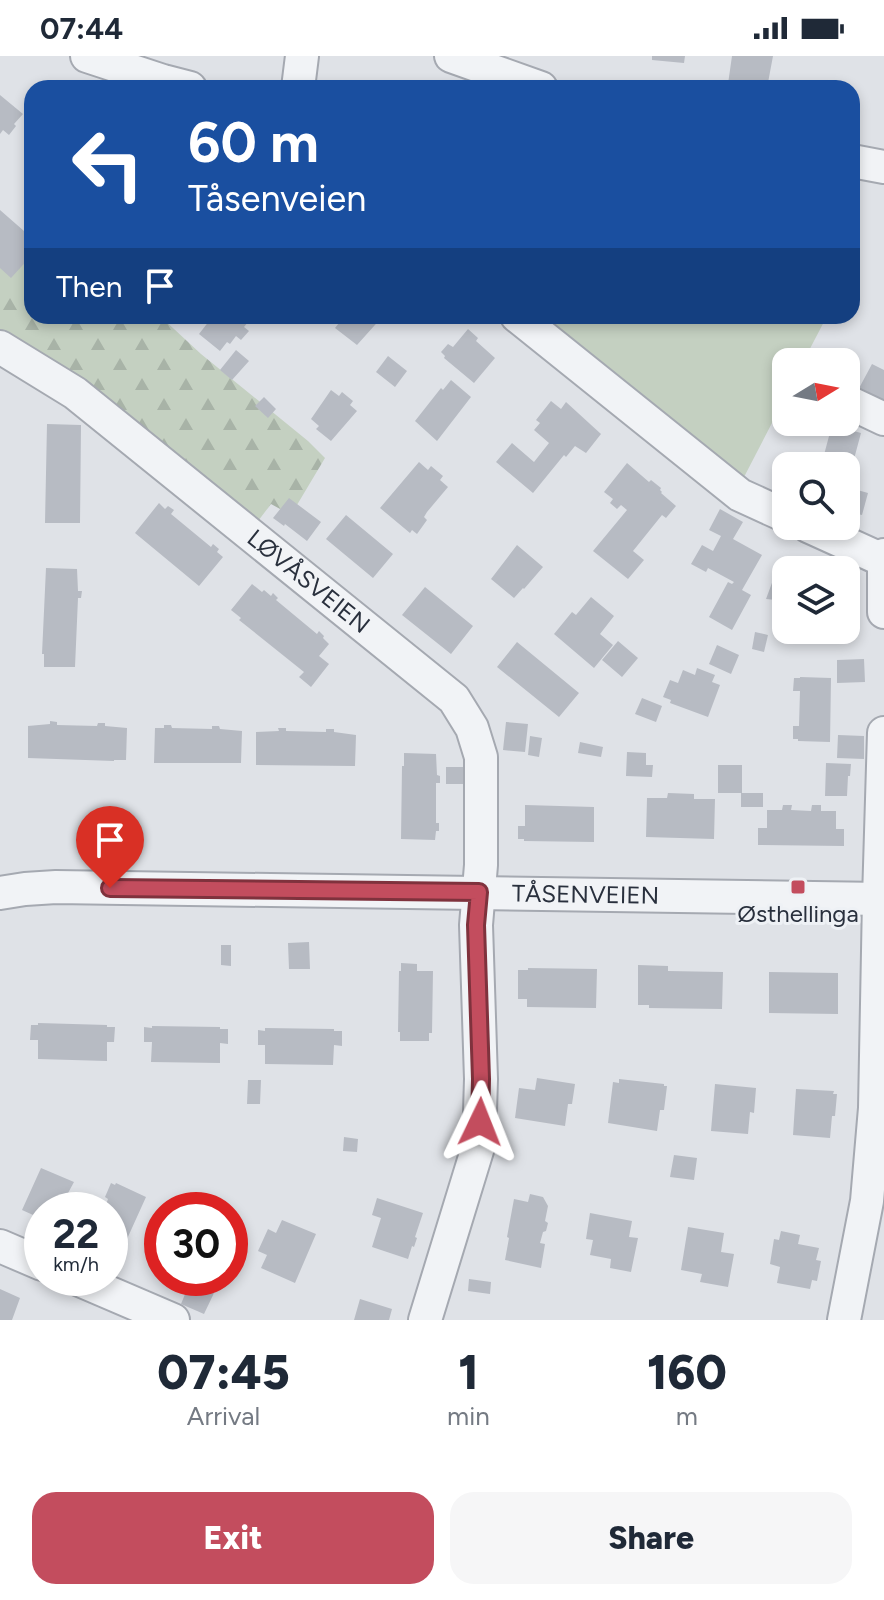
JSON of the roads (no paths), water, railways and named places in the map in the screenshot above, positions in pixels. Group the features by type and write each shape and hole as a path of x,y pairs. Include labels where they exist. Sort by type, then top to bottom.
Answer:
{"street":[{"path":"87,56 129,79"},
{"path":"299,80 302,56"},
{"path":"451,56 518,80"},
{"path":"860,162 884,167"},
{"path":"527,324 740,495 772,510"},
{"name":"LØVÅSVEIEN","path":"0,347 75,393 454,699 472,728 481,757 481,865 476,925 481,1079 479,1144 425,1320"},
{"path":"860,408 884,419"},
{"path":"841,540 884,558 884,612"},
{"path":"844,1320 875,1202 884,733"},
{"name":"TÅSENVEIEN","path":"0,893 56,887 881,899"},
{"path":"0,1246 24,1256"},
{"path":"117,1296 173,1320"}],"place":[{"name":"Østhellinga","path":"798,887"}]}
